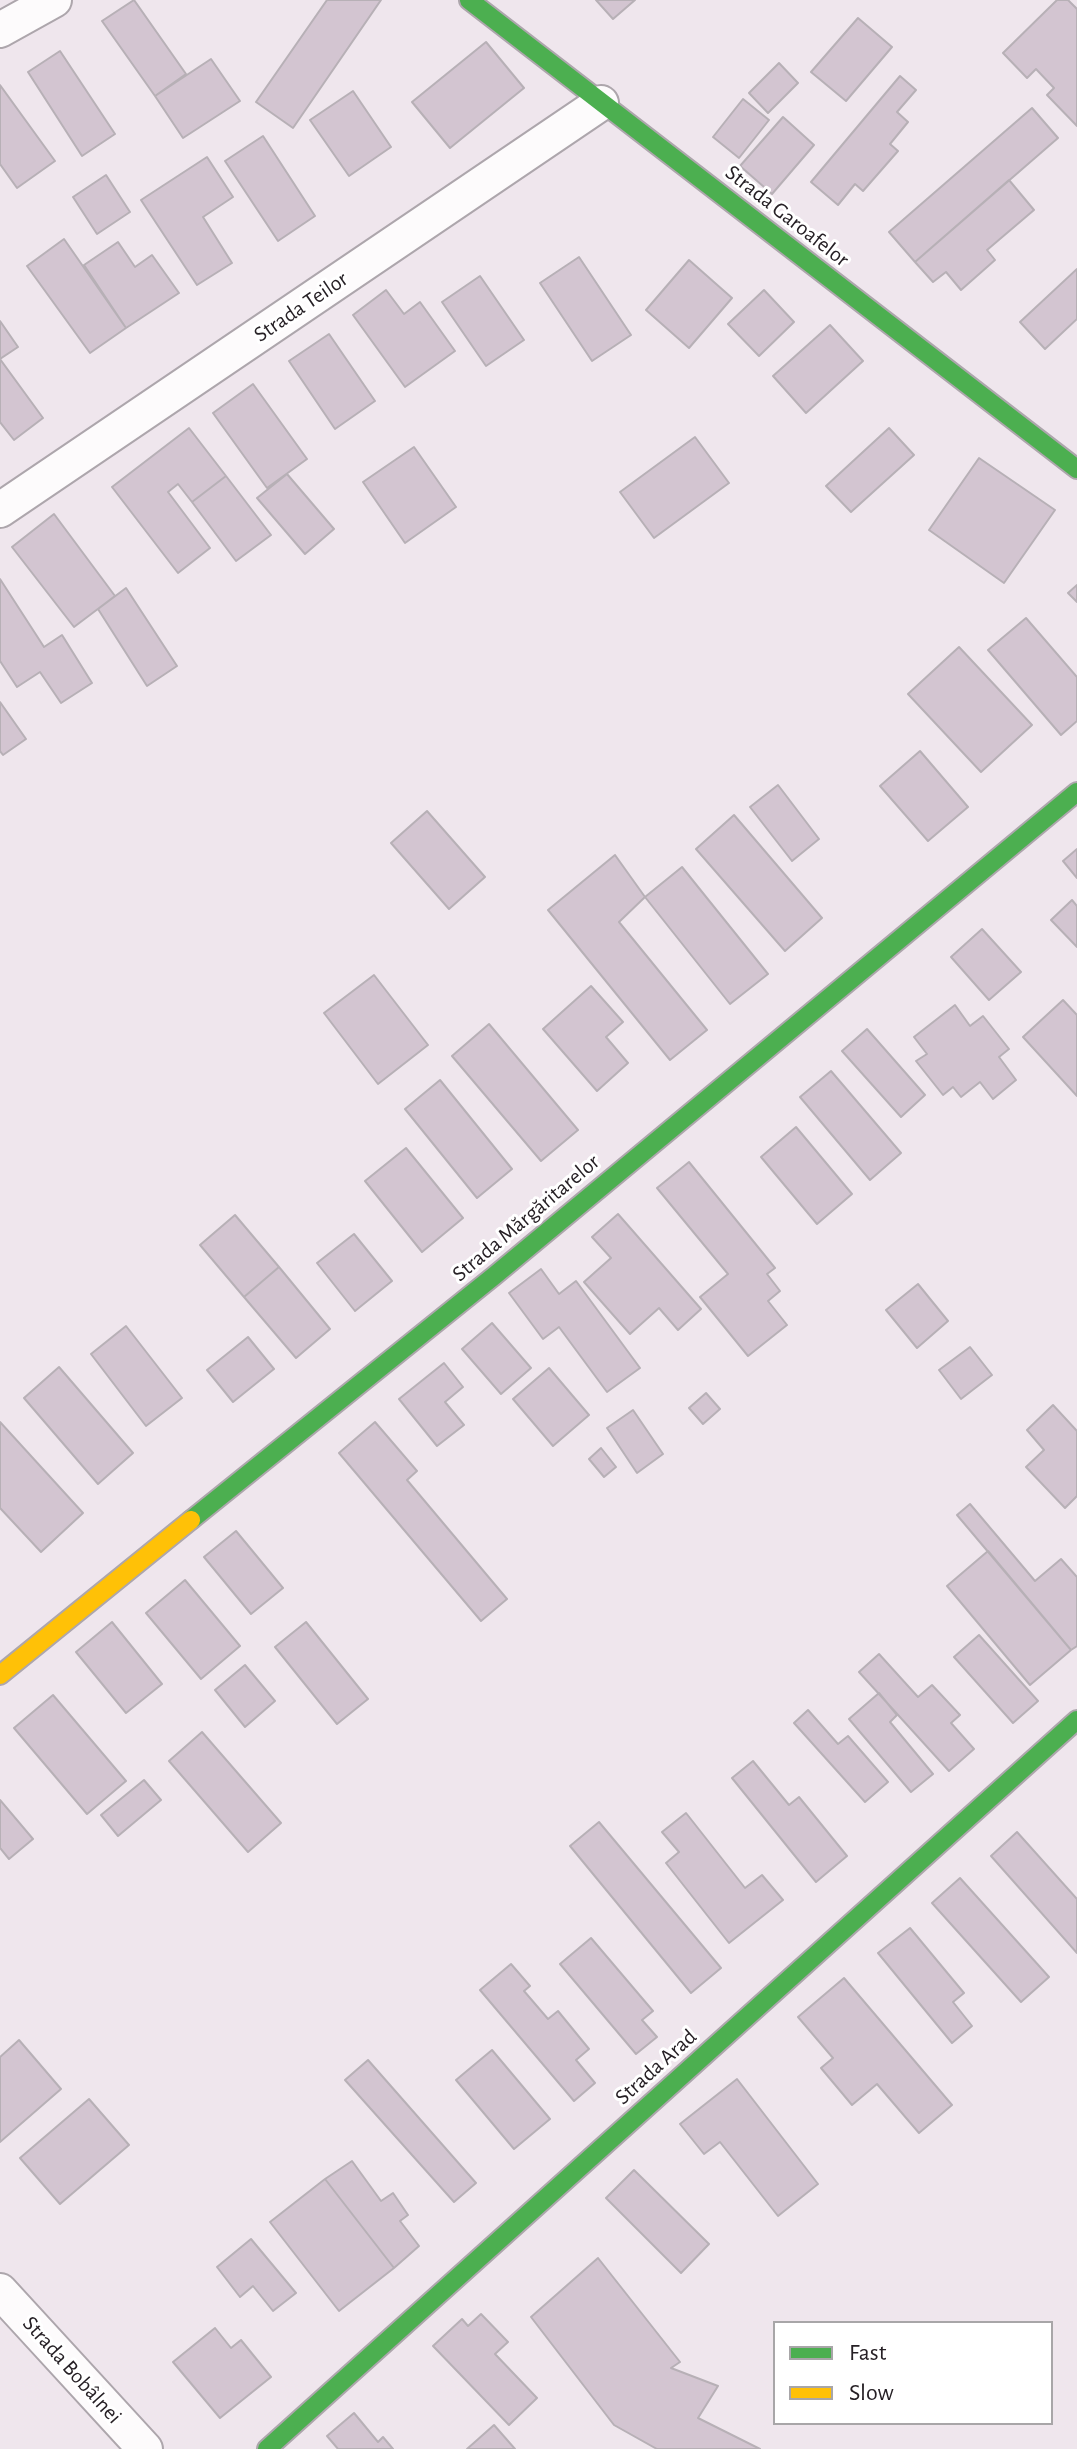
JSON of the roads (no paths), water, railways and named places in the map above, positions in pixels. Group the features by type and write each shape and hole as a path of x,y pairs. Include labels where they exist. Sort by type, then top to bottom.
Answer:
{"street":[{"path":"0,30 54,0"},
{"name":"Strada Garoafelor","path":"469,0 1077,469"},
{"name":"Strada Teilor","path":"0,510 601,103"},
{"name":"Strada Mărgăritarelor","path":"0,1675 494,1276 1077,792"},
{"name":"Strada Arad","path":"267,2449 1077,1720"},
{"name":"Strada Bobâlnei","path":"0,2291 145,2449"}]}
